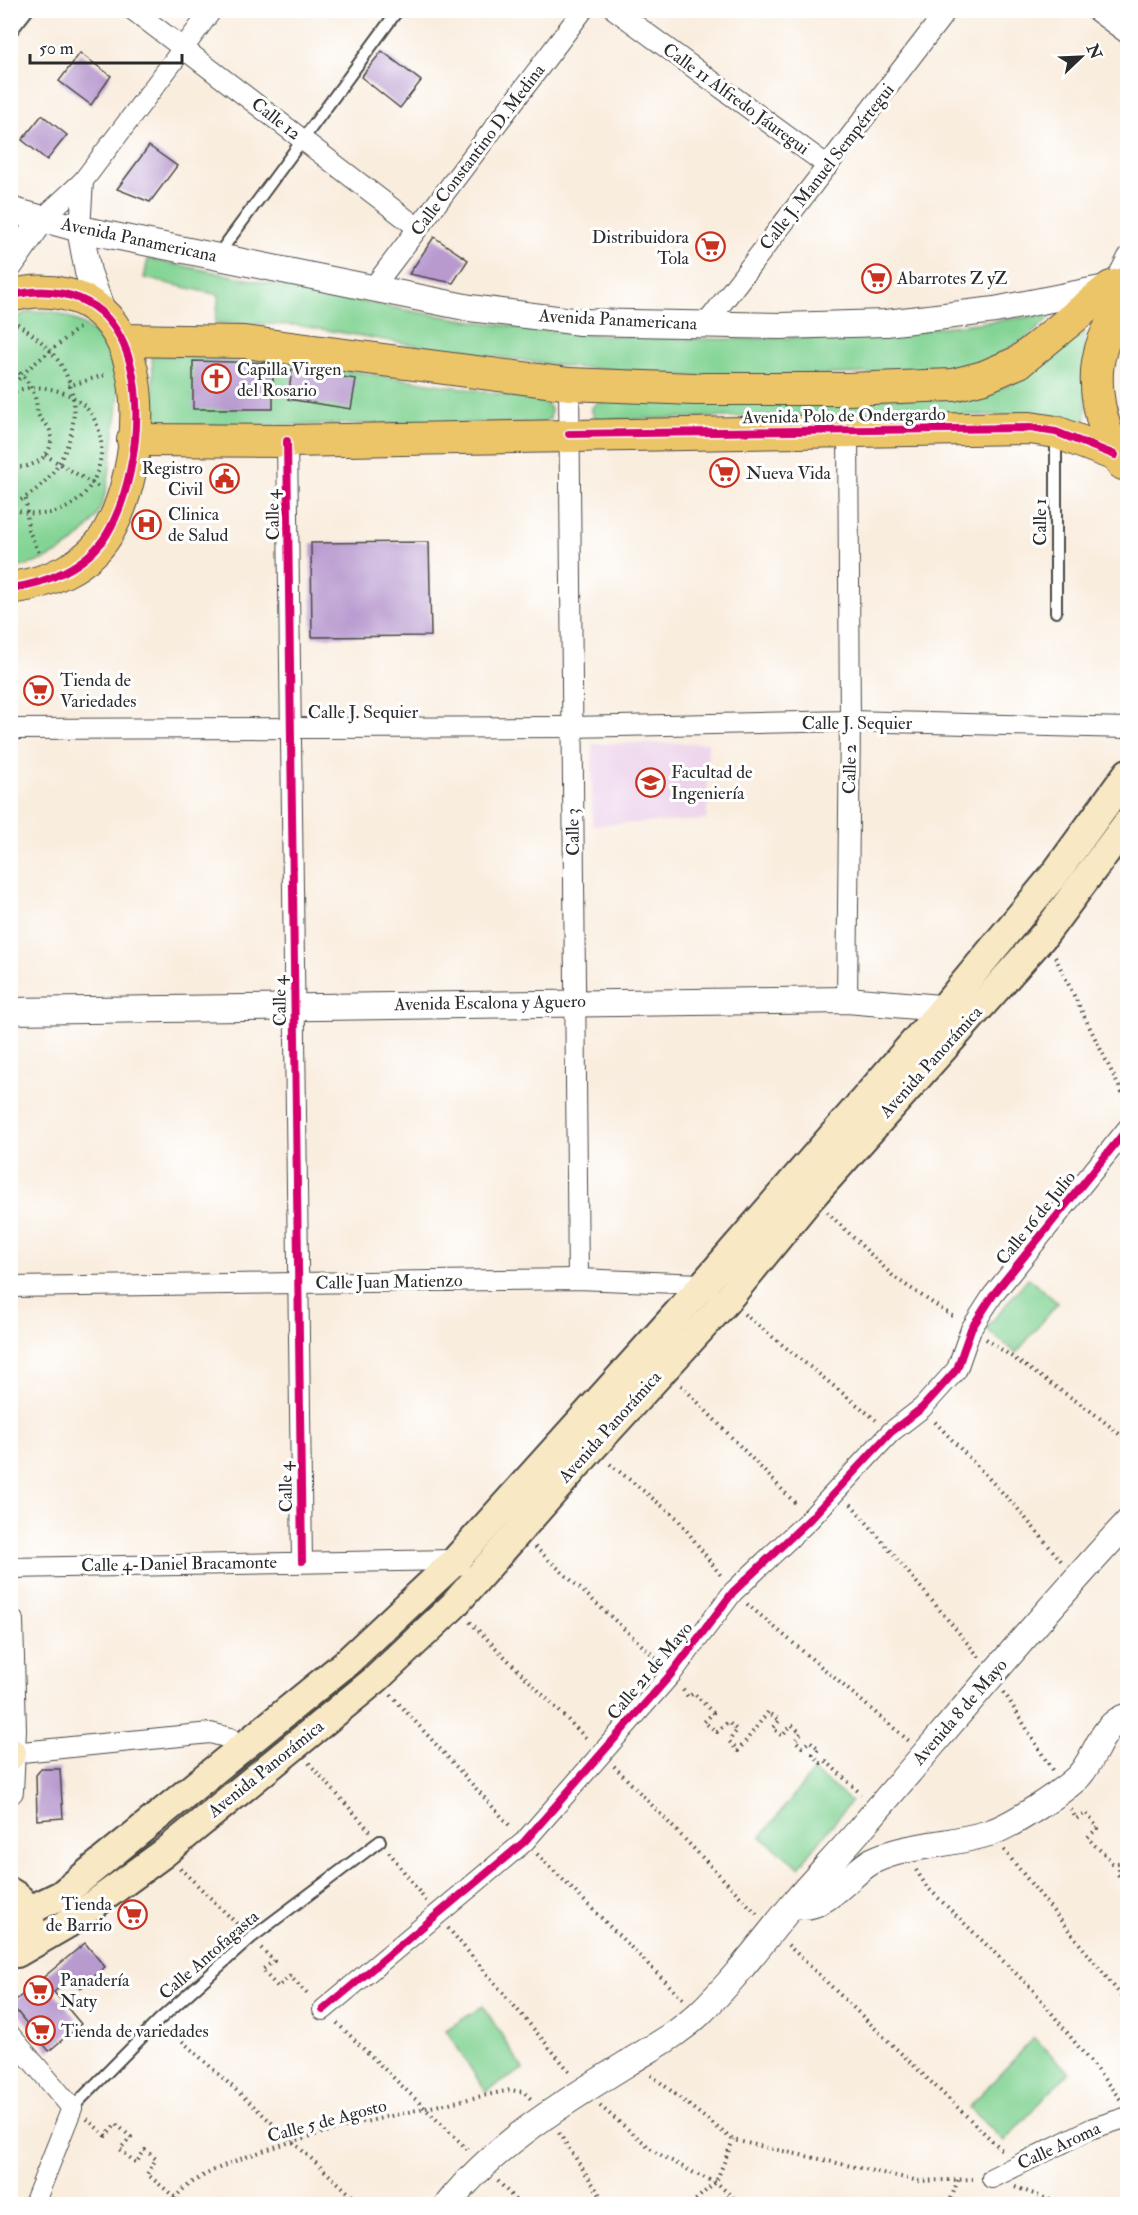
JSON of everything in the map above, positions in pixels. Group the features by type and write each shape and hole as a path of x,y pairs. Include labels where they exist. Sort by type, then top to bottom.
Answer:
{"main road":[{"path":"10,588 31,585 81,562 106,536 121,502 134,440 136,406 134,372 123,340 92,320 80,297 50,291 13,309"},
{"path":"1121,462 1101,416 1095,378 1102,343 1122,291"},
{"name":"Avenida Polo de Ondergardo","path":"123,340 244,342 569,384 694,389 847,389 953,385 984,377 1019,362 1122,291"},
{"name":"Avenida Polo de Ondergardo","path":"134,440 287,441 569,434 1030,428 1056,432 1121,462"},
{"name":"Avenida Panorámica","path":"20,1901 56,1899 311,1691 412,1603 454,1562 715,1293 952,1019 1128,773"},
{"name":"Avenida Panorámica","path":"952,1019 1044,935 1128,822"},
{"name":"Avenida Panorámica","path":"14,1955 67,1924 164,1853 376,1679 480,1578 664,1368 715,1293"},
{"path":"311,1691 332,1715"},
{"path":"14,1955 30,1934 20,1901"}],"street":[{"name":"Calle 12","path":"133,10 418,228"},
{"path":"10,265 42,219 83,181 212,10"},
{"name":"Calle Constantino D. Medina","path":"372,289 583,10"},
{"name":"Calle 11 Alfredo Jáuregui","path":"615,10 828,166"},
{"name":"Calle J. Manuel Sempértegui","path":"706,324 947,10"},
{"path":"1095,10 1128,34"},
{"path":"83,181 80,229 88,272 92,320"},
{"name":"Avenida Panamericana","path":"10,210 80,229 372,289 470,308 580,322 781,326 886,323 1122,291"},
{"path":"1122,291 1128,257"},
{"name":"Calle 3","path":"569,384 578,1279"},
{"name":"Calle 2","path":"847,1000 850,721 848,430"},
{"name":"Calle 4","path":"287,441 302,1561"},
{"name":"Calle J. Sequier","path":"10,729 571,727 850,721 1128,728"},
{"name":"Avenida Escalona y Aguero","path":"10,1011 847,1000 952,1019"},
{"name":"Calle 16 de Julio","path":"971,1329 993,1295 1128,1128"},
{"name":"Calle Juan Matienzo","path":"10,1287 578,1279 715,1293"},
{"name":"Calle 21 de Mayo","path":"323,2010 524,1842 672,1673 733,1592 810,1519 891,1432 922,1408 957,1369 971,1329"},
{"name":"Avenida 8 de Mayo","path":"447,2205 484,2165 547,2115 670,2038 699,2014 774,1931 794,1904 878,1809 923,1753 1128,1522"},
{"name":"Calle 4-Daniel Bracamonte","path":"10,1568 302,1561 454,1562"},
{"path":"454,1562 480,1578"},
{"path":"10,1621 10,1791"},
{"path":"794,1904 806,1906 820,1901 833,1894 864,1865 886,1855 990,1833 1023,1815 1079,1776 1092,1758 1105,1732 1114,1722 1128,1716"},
{"path":"11,1754 210,1733 230,1738 241,1748"},
{"path":"10,2035 72,2108 34,2205"},
{"name":"Calle Aroma","path":"992,2178 1093,2128 1124,2108"}],"lane":[{"path":"10,33 28,10"},
{"path":"217,256 398,10"},
{"name":"Calle 1","path":"1056,432 1056,612"},
{"name":"Calle Antofagasta","path":"72,2108 159,2020 251,1938 380,1841"}],"path":[{"path":"10,506 26,499 45,484 60,464 71,430 71,396 58,360 13,309"},
{"path":"10,387 49,350 92,320"},
{"path":"10,365 32,387 38,416 50,431 51,442 45,455 33,466 22,469 10,466"},
{"path":"68,386 112,373"},
{"path":"10,394 32,387 52,389 71,396 85,408 95,424 101,441 101,460 93,484 80,499 64,510 45,515 25,514 10,506"},
{"path":"45,455 100,488"},
{"path":"26,499 25,514 40,556"},
{"path":"1128,502 1124,510 1128,512"},
{"path":"1126,524 1128,518"},
{"path":"1044,935 1128,1105"},
{"path":"715,1293 891,1432"},
{"path":"664,1368 810,1519"},
{"path":"922,1408 1017,1508 1076,1578"},
{"path":"591,1449 677,1518 733,1592 923,1753"},
{"path":"519,1532 672,1673 688,1697 694,1693 713,1713 704,1722 717,1732 728,1722 737,1730 729,1741 738,1751 768,1712 780,1720 773,1728 782,1736 792,1725 801,1733 795,1740 802,1747 810,1741 819,1749 813,1754 820,1763 826,1761 878,1809"},
{"path":"453,1606 601,1752 774,1931 1017,2164"},
{"path":"990,1833 1128,2004"},
{"path":"905,1850 927,1887 1034,1991 1124,2108"},
{"path":"159,2020 361,2205"},
{"path":"632,2060 733,2140 919,2181 992,2178 1061,2205"},
{"path":"584,2091 655,2152 716,2182 740,2205"},
{"path":"72,2108 106,2136 116,2124 131,2136 120,2149 135,2163 145,2150 156,2159 147,2174 183,2205"},
{"path":"691,2205 716,2182 733,2140"},
{"path":"949,2205 959,2180"},
{"path":"172,2205 175,2199"}],"shaded area":[{"name":"Facultad de Ingeniería","path":"708,743 707,820 592,825 592,744"}],"green space":[{"path":"148,259 430,314 544,330 601,335 772,339 886,333 1055,313 1027,338 985,362 936,371 716,378 571,367 432,348 297,325 215,323 219,295 144,278"},
{"path":"47,311 71,319 94,333 104,343 117,366 119,395 109,474 102,505 92,523 75,541 45,559 11,569 11,320 27,312"},
{"path":"1085,332 1086,429 1043,415 763,416 601,420 594,417 591,408 604,398 961,398 1005,387"},
{"path":"1127,353 1127,393 1124,398 1123,371"},
{"path":"152,355 281,360 544,401 551,409 550,419 543,423 155,426"},
{"path":"1028,1278 1058,1303 1016,1353 986,1329"},
{"path":"813,1771 851,1801 799,1867 761,1837"},
{"path":"483,2006 523,2069 486,2092 446,2030"},
{"path":"1034,2038 1069,2072 1004,2141 969,2107"}],"building":[{"path":"382,51 421,81 400,108 361,77"},
{"path":"80,53 111,76 91,105 59,81"},
{"path":"42,115 67,135 47,160 22,140"},
{"path":"149,146 177,166 150,202 117,189"},
{"path":"434,237 468,260 453,283 409,274"},
{"path":"193,361 273,363 273,409 193,409"},
{"path":"292,369 356,379 351,409 288,399"},
{"path":"429,542 431,636 312,637 311,543"},
{"path":"41,1769 60,1769 63,1818 37,1820 36,1775"},
{"path":"85,1943 105,1967 81,1988 72,1977 54,1992 81,2024 49,2051 11,2004"},
{"path":"10,2075 19,2079 11,2100 10,2100"}],"cycle path":[{"path":"10,296 37,292 58,293 95,307 117,331 130,362 136,398 135,435 130,472 120,506 107,534 89,555 65,572 52,578 10,588"},
{"path":"569,434 1030,428 1056,432 1115,455"},
{"path":"287,441 302,1561"},
{"path":"323,2010 524,1842 672,1673 733,1592 810,1519 891,1432 922,1408 957,1369 971,1329 993,1295 1128,1128"}],"place":[{"name":"Distribuidora Tola","path":"710,247"},
{"name":"Abarrotes Z yZ","path":"876,278"},
{"name":"Capilla Virgen del Rosario","path":"216,379"},
{"name":"Nueva Vida","path":"725,473"},
{"name":"Registro Civil","path":"224,478"},
{"name":"Clinica de Salud","path":"147,524"},
{"name":"Tienda de Variedades","path":"39,690"},
{"name":"Facultad de Ingeniería","path":"650,782"},
{"name":"Tienda de Barrio","path":"133,1914"},
{"name":"Panadería Naty","path":"39,1990"},
{"name":"Tienda de variedades","path":"40,2031"}]}
